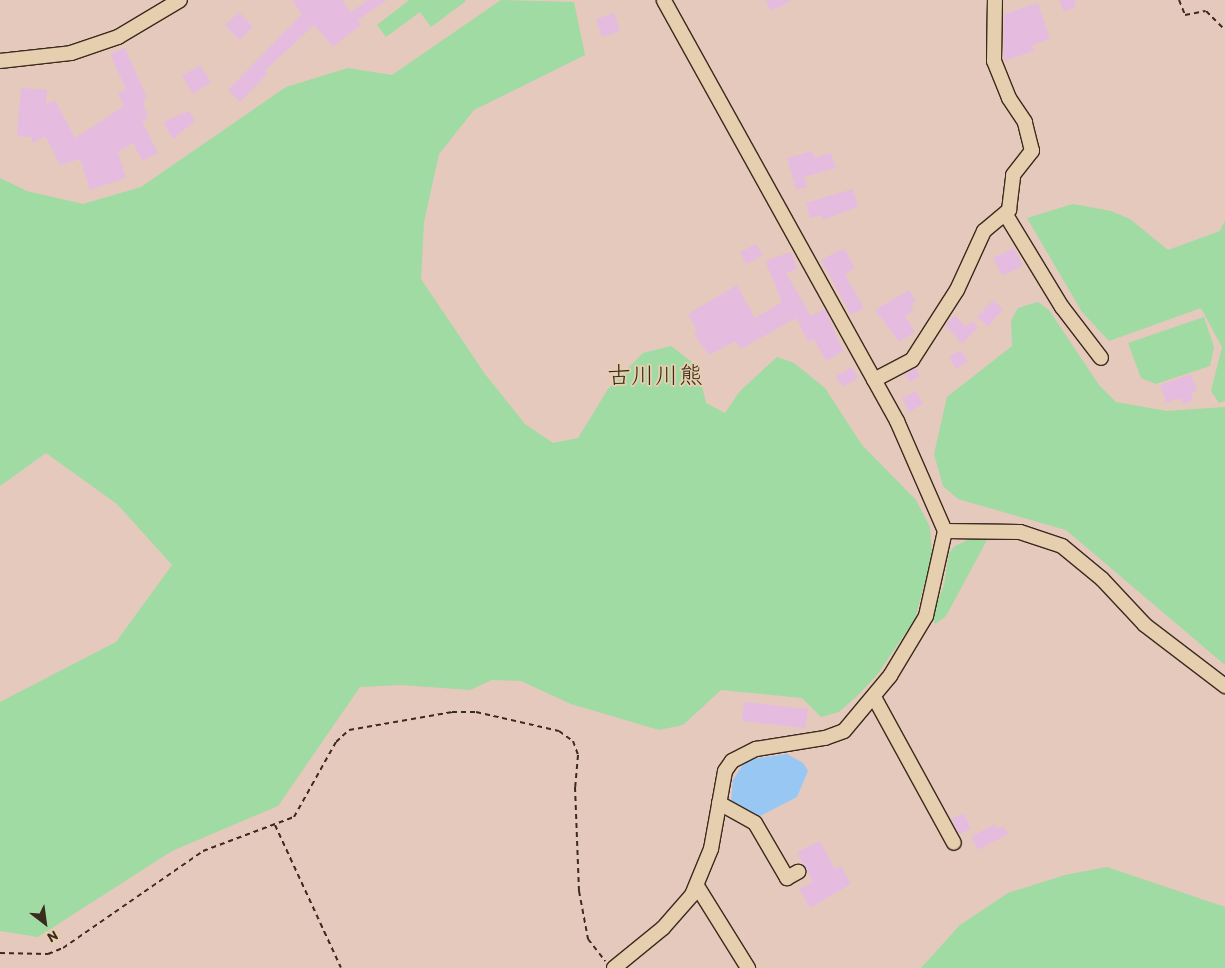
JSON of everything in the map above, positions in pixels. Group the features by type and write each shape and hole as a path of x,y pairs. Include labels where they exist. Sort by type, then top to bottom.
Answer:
{"street":[{"path":"0,61 71,53 118,37 180,0"},
{"path":"613,968 663,928 696,886 711,849 725,771 743,753 836,735 851,726 874,697 918,635 926,616 945,531 874,380 664,0"},
{"path":"996,0 994,61 1009,98 1025,122 1032,151 1013,175 1006,215 1062,307 1101,358"},
{"path":"874,380 912,360 957,290 984,230 1006,215"},
{"path":"945,531 1020,532 1062,546 1102,579 1145,625 1225,686"},
{"path":"874,697 954,843"},
{"path":"719,804 755,823 787,878 798,872"},
{"path":"696,886 748,968"}],"path":[{"path":"1180,0 1185,16 1206,11 1225,30"},
{"path":"0,952 48,954 63,948 203,852 294,817 301,809 336,742 349,730 452,712 476,712 559,731 573,741 578,755 575,787 579,891 588,939 613,968"},
{"path":"275,825 341,968"}],"green space":[{"path":"409,0 466,1 431,27 420,12 386,37 377,25"},
{"path":"501,0 574,2 585,55 474,110 439,154 424,222 421,279 485,374 525,424 553,443 578,438 608,389 643,353 671,346 697,366 706,403 725,413 740,391 777,357 794,363 825,388 862,445 916,500 930,527 932,555 915,619 877,675 857,696 839,712 821,717 802,698 721,690 683,725 659,730 571,704 521,681 492,680 470,690 401,685 360,687 278,806 172,851 38,937 0,931 0,702 116,642 172,565 117,504 46,453 0,486 0,178 27,191 83,204 141,187 286,87 348,68 392,75"},
{"path":"1073,204 1111,211 1130,219 1168,250 1220,231 1225,220 1225,401 1219,403 1211,391 1222,347 1201,308 1109,341 1082,312 1027,218"},
{"path":"1038,302 1049,310 1099,385 1116,402 1167,411 1225,407 1225,665 1066,530 958,499 943,486 934,454 947,397 1012,346 1011,321 1018,308"},
{"path":"1204,317 1214,347 1210,366 1156,384 1141,378 1128,343"},
{"path":"972,538 987,540 946,616 935,624 932,616 944,585 949,553 955,546"},
{"path":"1107,867 1225,907 1225,968 921,968 960,925 1008,893 1065,875"}],"water":[{"path":"787,754 803,763 808,771 797,797 756,818 731,802 733,780 746,760"}],"building":[{"path":"292,0 342,0 351,12 368,0 387,0 358,20 361,25 333,47 314,25 265,71 267,74 240,102 228,90 302,14"},
{"path":"766,0 793,0 771,11"},
{"path":"1059,0 1074,0 1076,7 1064,12"},
{"path":"1038,3 1050,39 1032,45 1034,51 1004,61 1004,14"},
{"path":"239,12 253,27 239,40 225,25"},
{"path":"614,13 620,31 602,37 596,19"},
{"path":"125,48 147,98 143,100 148,118 142,121 158,153 142,161 133,143 118,152 126,178 90,190 80,159 60,165 45,136 33,143 31,137 17,136 21,88 47,90 46,104 55,100 75,138 124,106 118,94 126,89 110,54"},
{"path":"200,65 211,82 193,94 182,76"},
{"path":"189,111 195,121 173,139 163,122"},
{"path":"812,151 815,158 831,153 836,168 804,177 807,187 796,190 787,158"},
{"path":"853,189 858,207 823,220 822,215 810,218 806,203"},
{"path":"756,244 763,256 746,264 740,252"},
{"path":"844,248 855,268 845,274 864,308 851,315 821,260"},
{"path":"1014,248 1023,266 1002,276 993,258"},
{"path":"791,252 797,269 786,273 811,316 825,309 843,351 826,361 814,339 808,342 796,318 741,349 736,341 709,355 694,335 697,331 688,314 737,285 755,318 782,302 765,261"},
{"path":"909,290 916,301 911,304 914,310 905,316 915,332 899,342 875,310"},
{"path":"993,300 1003,309 988,327 977,317"},
{"path":"955,315 966,327 972,321 978,327 962,344 945,325"},
{"path":"961,350 968,362 956,369 949,356"},
{"path":"852,367 858,378 842,387 836,376"},
{"path":"916,368 920,376 910,382 905,374"},
{"path":"1191,374 1197,391 1191,393 1193,400 1182,404 1180,398 1166,403 1160,385"},
{"path":"916,391 923,404 909,412 902,398"},
{"path":"744,702 808,709 805,728 742,721"},
{"path":"964,814 971,829 959,834 951,819"},
{"path":"995,824 998,829 1003,826 1008,834 978,850 971,837"},
{"path":"820,841 835,869 841,866 851,884 810,908 799,889 813,882 797,852"}],"district":[{"name":"古川川熊","path":"655,375"}]}
